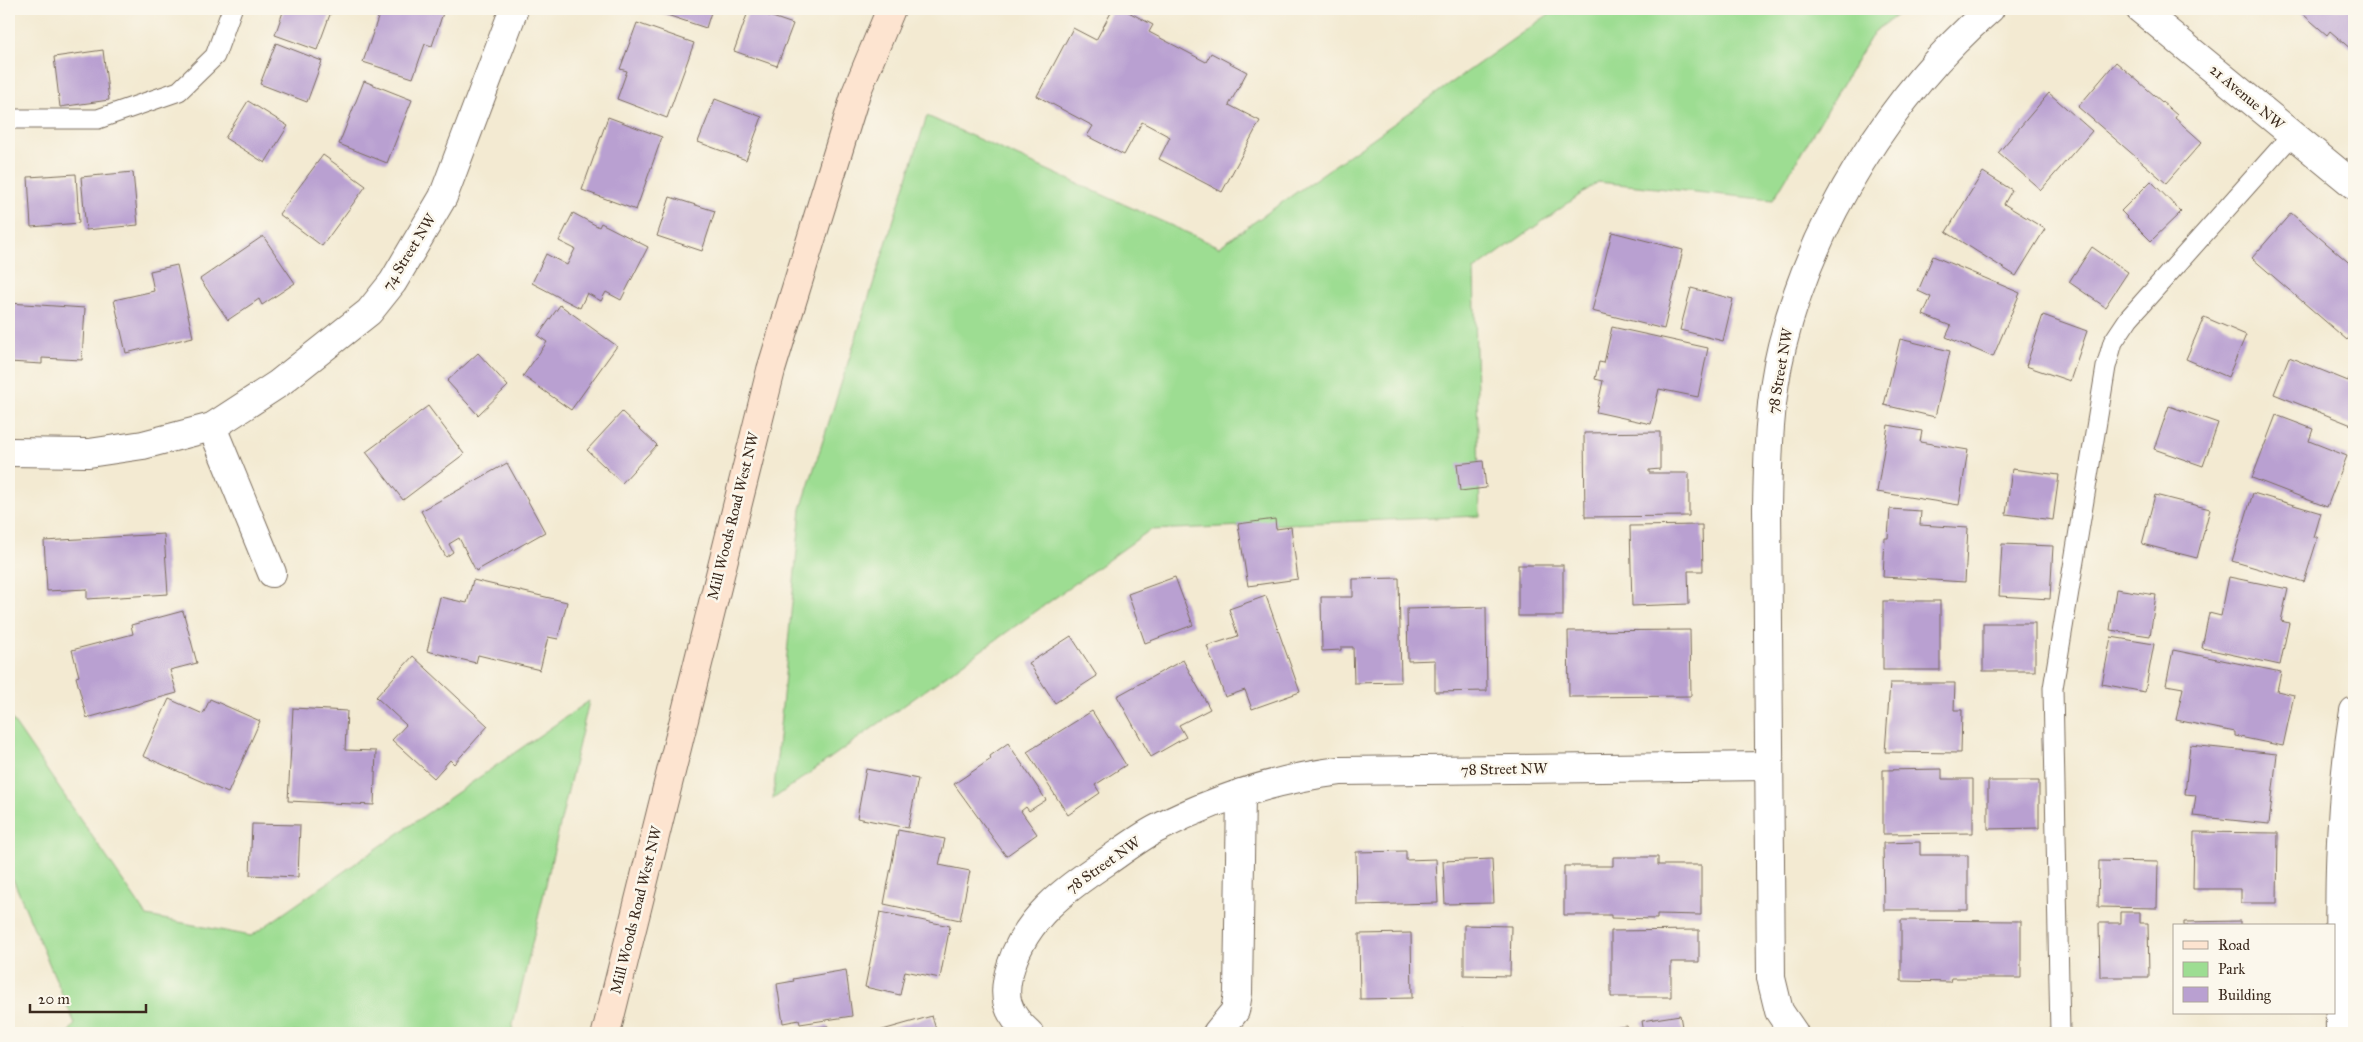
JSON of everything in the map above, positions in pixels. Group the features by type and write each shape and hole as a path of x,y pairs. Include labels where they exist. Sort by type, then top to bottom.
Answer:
{"street":[{"name":"74 Street NW","path":"9,452 89,453 142,445 212,427 278,384 321,352 369,312 393,282 444,197 514,9"},
{"name":"Mill Woods Road West NW","path":"606,1033 771,370 856,93 891,9"},
{"name":"78 Street NW","path":"1793,1032 1779,1011 1771,978 1767,508 1769,448 1774,390 1781,347 1794,302 1844,191 1870,148 1937,61 1990,9"},
{"name":"21 Avenue NW","path":"2140,9 2354,185"},
{"path":"212,427 272,572"},
{"path":"2340,1033 2341,828 2347,756 2354,711"},
{"name":"78 Street NW","path":"1030,1033 1015,1020 1007,1002 1007,979 1014,956 1035,919 1074,883 1155,829 1241,793 1301,776 1340,771 1769,766"},
{"path":"1217,1033 1235,1011 1238,993 1241,793"}],"lane":[{"path":"9,119 98,119 179,91 215,56 232,9"},
{"path":"2060,1033 2053,688 2106,367 2113,342 2129,318 2292,135"}],"green space":[{"path":"1556,9 1905,9 1874,32 1773,200 1598,182 1474,270 1480,516 1150,530 773,799 801,509 927,116 1219,247"},
{"path":"589,701 511,1033 68,1033 75,1024 9,870 9,715 147,916 251,936"}],"building":[{"path":"284,9 332,9 317,50 275,35"},
{"path":"381,9 444,10 432,46 425,44 413,78 363,62"},
{"path":"653,9 712,9 706,28"},
{"path":"749,9 793,24 777,66 734,51"},
{"path":"1113,9 1123,9 1153,25 1149,32 1206,62 1211,53 1247,72 1229,105 1260,121 1222,192 1159,159 1170,137 1142,122 1124,155 1087,136 1093,126 1037,96 1073,28 1096,40"},
{"path":"2297,9 2354,9 2354,48 2352,50 2330,31 2327,35"},
{"path":"637,23 694,43 667,118 617,99 627,71 620,69"},
{"path":"276,43 322,61 307,102 260,84"},
{"path":"103,50 109,100 60,107 54,57"},
{"path":"2116,62 2177,115 2175,118 2202,142 2166,183 2078,107"},
{"path":"364,81 412,100 387,163 339,144"},
{"path":"2049,93 2092,131 2041,190 1998,153"},
{"path":"715,99 762,117 746,160 698,142"},
{"path":"248,101 288,126 265,163 225,138"},
{"path":"608,117 662,137 636,210 582,190"},
{"path":"323,155 366,186 322,246 279,214"},
{"path":"133,172 138,225 86,230 81,177"},
{"path":"1983,172 2012,190 2004,204 2045,229 2016,276 1946,232"},
{"path":"76,174 79,223 31,227 28,177"},
{"path":"2151,181 2181,212 2151,241 2121,211"},
{"path":"670,197 715,211 702,251 657,236"},
{"path":"573,213 599,227 601,223 648,247 621,300 606,292 601,301 587,293 580,308 532,283 546,254 567,265 575,249 559,241"},
{"path":"2291,213 2354,267 2354,332 2347,340 2252,258"},
{"path":"1612,232 1683,250 1664,329 1592,311"},
{"path":"263,236 295,283 262,305 259,299 228,320 200,279"},
{"path":"2092,247 2128,272 2105,307 2069,282"},
{"path":"1933,256 2020,293 1993,357 1946,337 1951,326 1923,315 1931,297 1918,291"},
{"path":"177,265 193,337 126,353 114,300 154,291 150,271"},
{"path":"1691,288 1733,299 1723,341 1680,330"},
{"path":"9,303 85,308 82,360 42,358 42,364 9,362"},
{"path":"560,305 617,346 571,410 523,376 547,342 538,336"},
{"path":"2043,315 2087,331 2070,381 2026,366"},
{"path":"2204,317 2246,335 2228,377 2186,359"},
{"path":"1612,327 1708,348 1698,397 1659,389 1651,424 1596,412 1603,381 1595,379 1599,362 1604,363"},
{"path":"1900,339 1950,351 1935,417 1884,405"},
{"path":"478,353 508,386 478,415 447,381"},
{"path":"2289,357 2348,381 2354,366 2354,426 2274,394"},
{"path":"428,406 464,454 403,500 366,452"},
{"path":"2169,406 2218,423 2203,466 2154,449"},
{"path":"622,412 657,445 622,483 587,450"},
{"path":"2276,415 2313,429 2309,441 2347,456 2327,507 2252,478"},
{"path":"1888,425 1922,431 1920,442 1968,450 1959,505 1877,492"},
{"path":"1660,432 1660,469 1649,470 1649,473 1689,473 1689,516 1585,517 1584,433"},
{"path":"1483,461 1486,488 1460,491 1457,464"},
{"path":"507,463 545,532 476,571 459,538 449,544 453,552 446,557 421,511"},
{"path":"2012,469 2059,475 2053,520 2006,514"},
{"path":"2253,493 2321,513 2314,537 2318,537 2304,582 2232,561"},
{"path":"2155,495 2210,509 2197,558 2142,544"},
{"path":"1890,509 1921,511 1920,525 1968,528 1965,582 1883,577 1885,538 1888,538"},
{"path":"1275,519 1276,529 1291,527 1298,579 1248,586 1238,524"},
{"path":"1702,525 1703,571 1688,571 1689,604 1632,606 1630,526"},
{"path":"164,534 168,594 87,599 87,589 47,591 44,541"},
{"path":"2002,544 2053,546 2050,599 1999,596"},
{"path":"1518,565 1563,565 1563,616 1518,616"},
{"path":"1175,577 1193,625 1145,643 1128,594"},
{"path":"2229,577 2288,589 2281,621 2289,623 2280,665 2202,648 2209,613 2221,616"},
{"path":"1399,578 1401,682 1354,683 1353,647 1341,647 1341,650 1322,651 1321,597 1353,597 1353,579"},
{"path":"473,580 567,602 558,639 548,637 540,670 478,655 476,663 427,651 440,597 467,603"},
{"path":"2116,589 2156,595 2150,636 2110,630"},
{"path":"1266,596 1300,692 1252,709 1245,690 1225,697 1207,646 1238,636 1229,609"},
{"path":"1883,601 1940,601 1940,670 1883,670"},
{"path":"1486,607 1487,691 1435,692 1435,660 1408,661 1407,609"},
{"path":"183,611 197,663 170,670 177,693 87,718 76,677 79,676 72,650 133,634 131,625"},
{"path":"1983,623 2035,623 2035,671 1983,671"},
{"path":"1690,630 1691,696 1569,697 1568,631"},
{"path":"1071,636 1097,676 1055,703 1029,663"},
{"path":"2111,637 2154,644 2145,692 2102,684"},
{"path":"2173,650 2281,672 2277,691 2294,695 2283,746 2235,736 2235,732 2176,720 2183,688 2166,685"},
{"path":"413,656 488,726 454,764 450,760 434,778 392,740 406,725 376,697"},
{"path":"1183,660 1210,709 1179,725 1186,737 1151,757 1117,696"},
{"path":"1890,683 1955,683 1954,710 1962,710 1961,753 1885,752"},
{"path":"169,699 203,714 210,699 260,721 228,793 143,756"},
{"path":"293,708 347,711 345,750 376,751 374,805 288,801"},
{"path":"1092,711 1126,765 1095,785 1100,793 1068,815 1027,752"},
{"path":"1008,743 1046,800 1029,811 1026,807 1021,811 1037,834 1006,856 954,784 991,759 990,756"},
{"path":"2190,745 2277,754 2269,824 2193,816 2196,795 2185,794"},
{"path":"866,769 918,779 908,828 857,818"},
{"path":"1942,769 1942,779 1973,779 1973,833 1883,834 1883,770"},
{"path":"1988,781 2039,781 2039,828 1988,829"},
{"path":"252,824 300,825 298,877 250,875"},
{"path":"898,830 945,839 939,865 970,871 960,920 884,904"},
{"path":"2194,832 2278,833 2277,903 2241,903 2241,889 2193,889"},
{"path":"1920,842 1920,855 1968,855 1968,910 1884,910 1883,843"},
{"path":"1406,851 1406,860 1436,859 1438,903 1357,905 1356,852"},
{"path":"1613,857 1658,857 1658,865 1701,865 1701,915 1657,914 1657,919 1611,918 1611,915 1564,915 1564,866 1613,866"},
{"path":"1492,859 1494,903 1445,904 1443,861"},
{"path":"2099,861 2158,862 2157,908 2098,907"},
{"path":"880,912 950,926 940,978 905,971 900,995 865,987"},
{"path":"2121,912 2140,912 2140,923 2148,923 2149,977 2100,977 2099,923 2121,923"},
{"path":"1901,920 2021,921 2021,978 1951,978 1950,982 1901,981"},
{"path":"2240,921 2240,924 2184,924 2184,922"},
{"path":"1464,925 1511,926 1510,976 1464,975"},
{"path":"1699,930 1699,962 1671,962 1671,997 1611,997 1611,931"},
{"path":"1411,933 1412,998 1360,999 1359,934"},
{"path":"846,970 852,1016 800,1024 799,1020 783,1023 777,984 794,981 793,979"},
{"path":"1680,1015 1683,1033 1644,1033 1642,1021"},
{"path":"932,1016 937,1033 872,1033"},
{"path":"828,1026 829,1033 782,1033 782,1032"},
{"path":"1627,1026 1628,1033 1588,1033 1588,1032"},
{"path":"1463,1028 1481,1033 1462,1033"}]}
